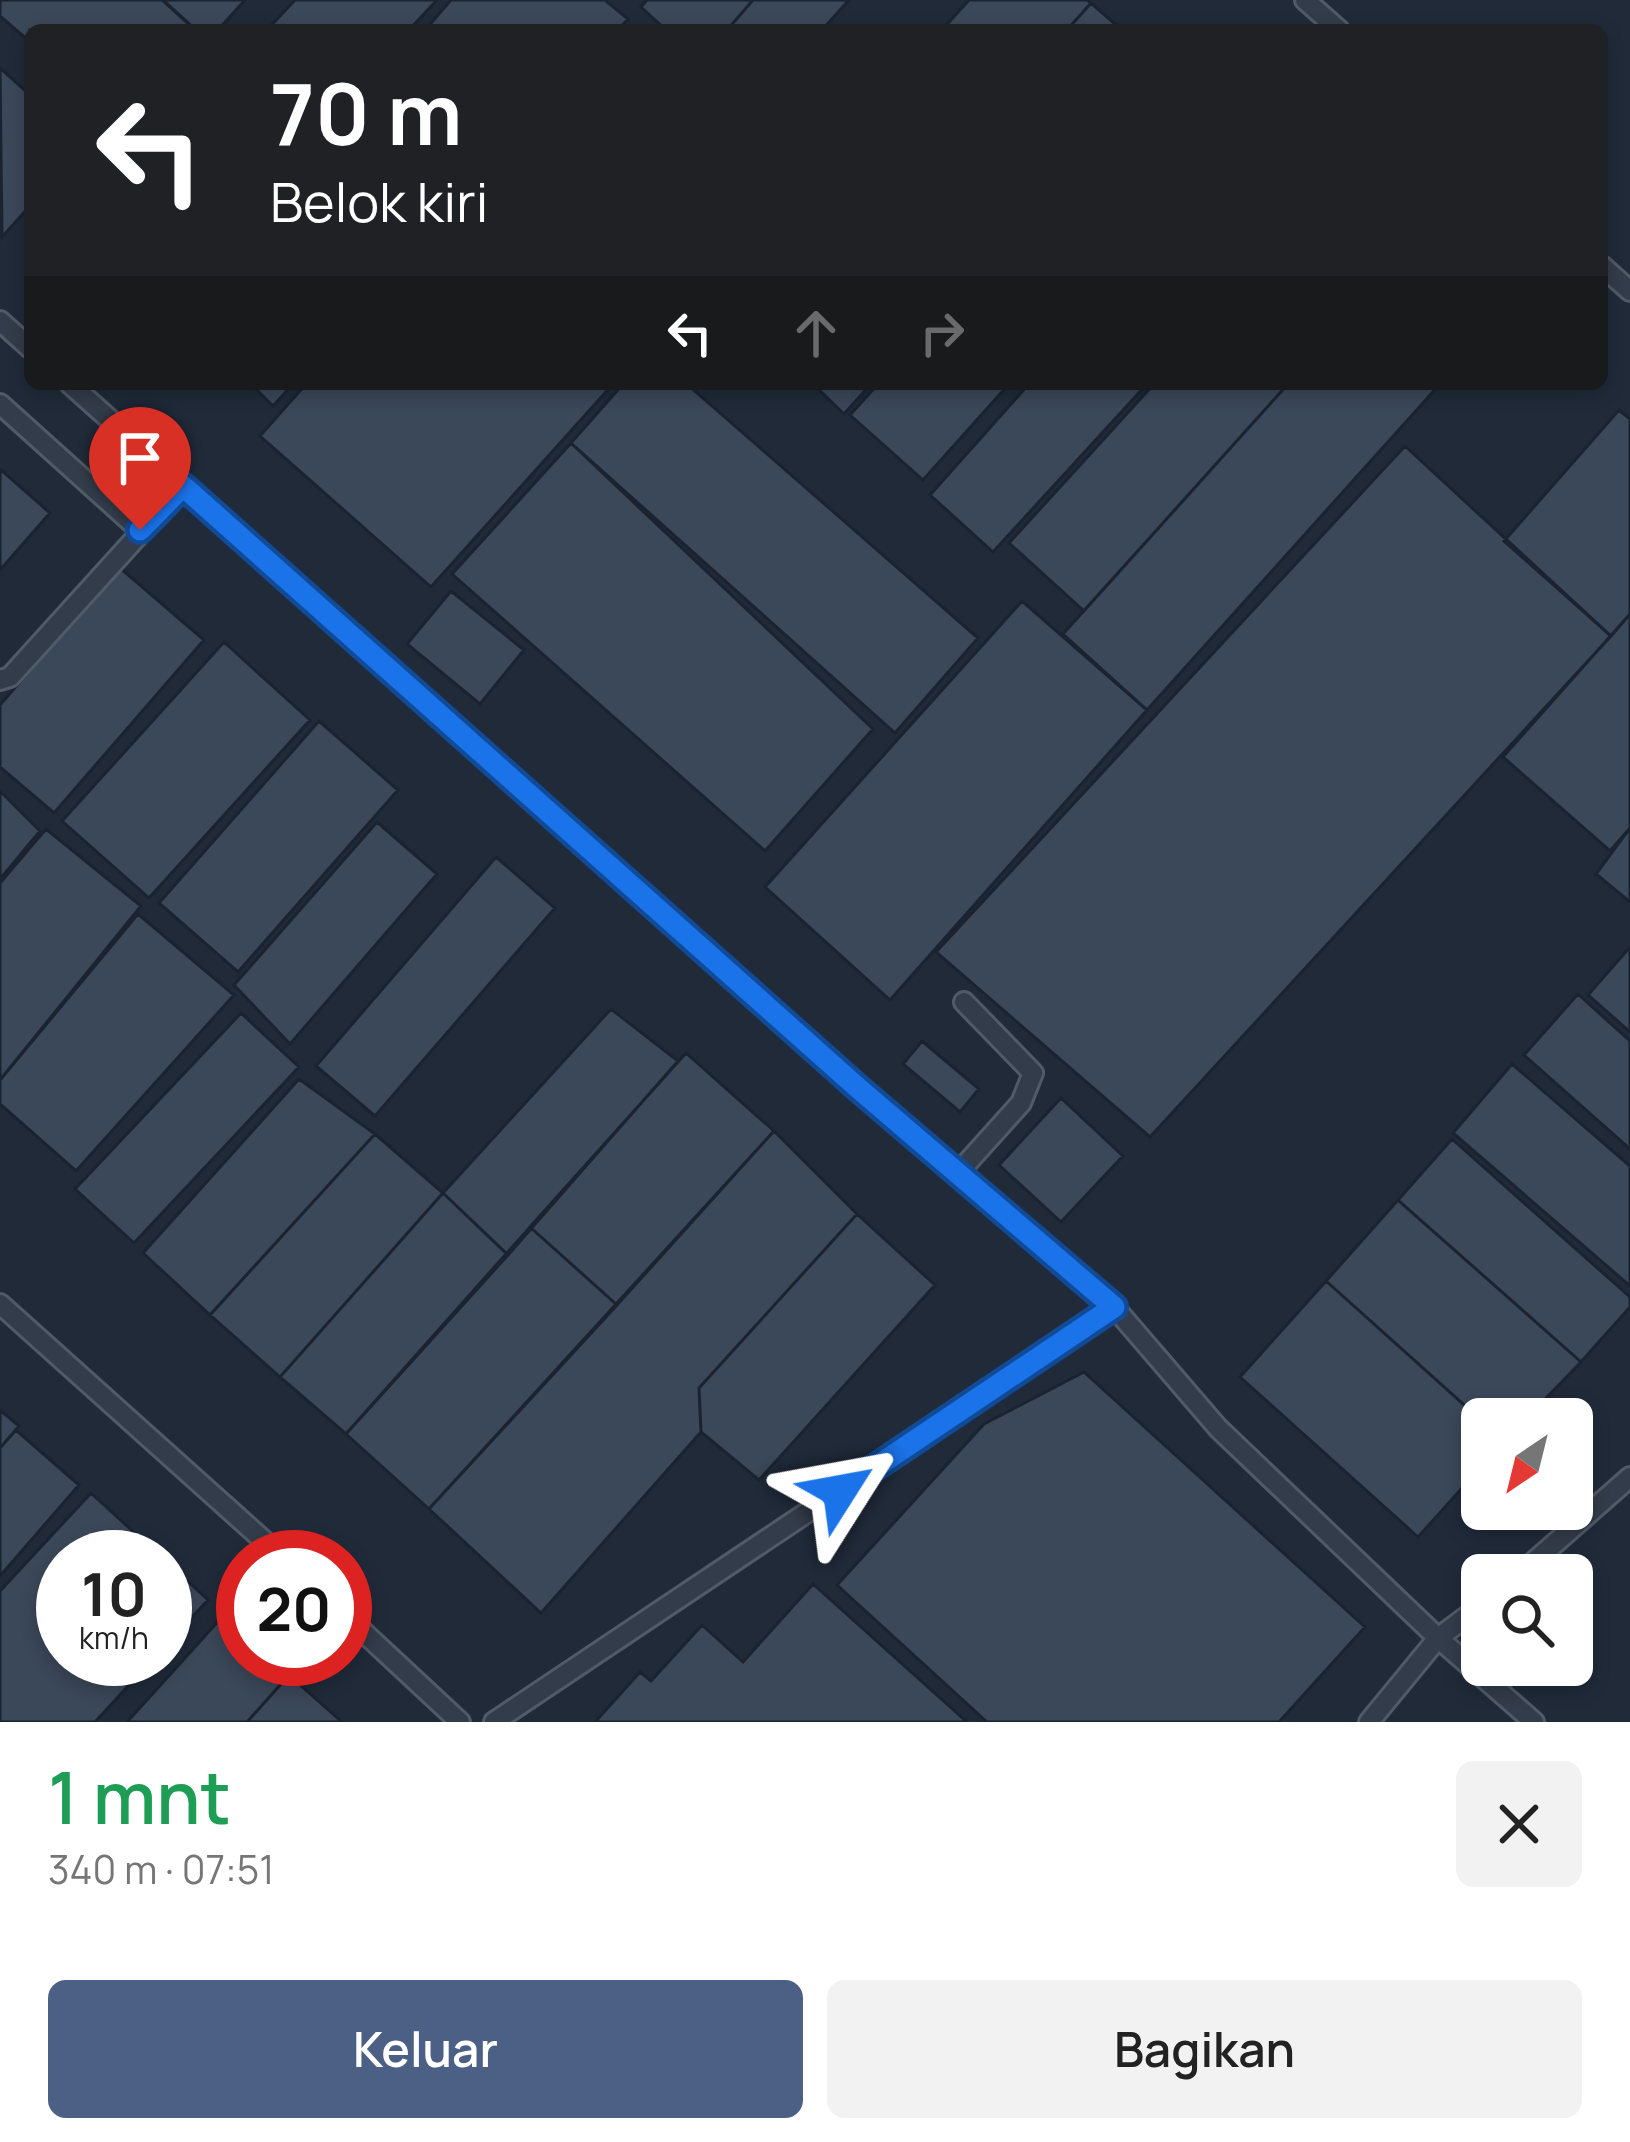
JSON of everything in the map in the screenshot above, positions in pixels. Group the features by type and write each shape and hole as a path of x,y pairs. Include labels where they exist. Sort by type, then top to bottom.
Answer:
{"lane":[{"path":"1306,0 1332,24"},
{"path":"0,321 24,343"},
{"path":"77,390 1114,1307 1218,1428 1438,1638 1534,1722"},
{"path":"0,404 140,530"},
{"path":"0,680 10,677 183,486"},
{"path":"958,1173 1021,1103 1033,1072 964,1002"},
{"path":"0,1304 252,1530"},
{"path":"494,1722 1114,1307"},
{"path":"1543,1554 1630,1477"},
{"path":"1369,1722 1438,1638 1461,1621"},
{"path":"372,1640 460,1722"}],"building":[{"path":"0,0 162,0 188,24 24,24 24,37 0,16"},
{"path":"163,0 245,0 223,24 189,24"},
{"path":"295,0 437,0 415,24 273,24"},
{"path":"451,0 605,0 628,19 623,24 430,24"},
{"path":"647,0 753,0 732,24 659,24 641,7"},
{"path":"753,0 849,0 827,24 732,24"},
{"path":"969,0 1091,3 1072,24 947,24"},
{"path":"1091,3 1115,24 1072,24"},
{"path":"0,68 24,90 24,213 2,237"},
{"path":"257,390 288,390 273,406"},
{"path":"301,390 608,390 431,587 260,436"},
{"path":"618,390 694,390 978,638 895,733 571,443"},
{"path":"819,390 866,390 844,414"},
{"path":"873,390 1004,390 923,480 850,415"},
{"path":"1024,390 1142,390 993,552 930,495"},
{"path":"1149,390 1283,390 1084,611 1009,543"},
{"path":"1283,390 1435,390 1147,710 1063,634"},
{"path":"1619,410 1630,419 1630,614 1611,636 1504,541"},
{"path":"571,443 873,729 765,851 452,574"},
{"path":"1405,446 1611,636 1150,1137 936,952"},
{"path":"0,469 50,513 0,570"},
{"path":"119,567 204,640 54,813 0,767 0,705"},
{"path":"451,591 524,650 480,704 407,644"},
{"path":"1022,601 1147,710 890,1000 765,887"},
{"path":"1630,614 1630,828 1610,851 1503,757"},
{"path":"224,642 310,720 149,898 62,821"},
{"path":"319,721 398,790 238,972 159,903"},
{"path":"0,791 40,831 0,879"},
{"path":"377,822 437,874 290,1044 234,985"},
{"path":"1630,828 1630,902 1596,874"},
{"path":"46,829 141,906 0,1080 0,883"},
{"path":"496,857 555,908 375,1116 316,1066"},
{"path":"138,914 234,995 76,1171 0,1104 0,1080"},
{"path":"1630,947 1630,1032 1588,995"},
{"path":"1578,994 1630,1041 1630,1149 1524,1055"},
{"path":"611,1009 678,1061 508,1255 443,1193"},
{"path":"241,1013 299,1067 134,1243 75,1189"},
{"path":"922,1041 979,1089 960,1112 903,1064"},
{"path":"686,1053 774,1131 617,1305 530,1227"},
{"path":"1512,1064 1630,1166 1630,1286 1453,1133"},
{"path":"299,1079 375,1134 210,1315 143,1253"},
{"path":"1061,1098 1123,1156 1061,1222 999,1165"},
{"path":"774,1131 857,1214 699,1388 701,1432 541,1613 429,1509"},
{"path":"375,1134 443,1193 280,1377 210,1315"},
{"path":"1452,1139 1630,1297 1630,1307 1581,1362 1398,1200"},
{"path":"443,1193 508,1255 346,1434 280,1377"},
{"path":"1398,1200 1581,1362 1546,1398 1461,1398 1461,1402 1326,1281"},
{"path":"857,1214 935,1285 759,1480 701,1432 699,1388"},
{"path":"530,1227 617,1305 429,1509 346,1434"},
{"path":"1326,1281 1461,1402 1461,1489 1418,1537 1240,1377"},
{"path":"1084,1372 1365,1627 1279,1722 987,1722 837,1585 984,1424"},
{"path":"0,1410 19,1426 0,1448"},
{"path":"16,1430 79,1485 0,1576 0,1448"},
{"path":"91,1493 131,1530 57,1530"},
{"path":"36,1552 36,1686 128,1686 95,1722 0,1722 0,1591"},
{"path":"813,1584 967,1722 595,1722 640,1672 651,1681 702,1625 743,1662"},
{"path":"192,1585 208,1600 192,1617"},
{"path":"216,1624 216,1686 279,1686 247,1722 127,1722 160,1686 192,1686 192,1650"},
{"path":"279,1686 301,1686 342,1722 247,1722"}],"route":[{"path":"140,530 183,486 858,1088 1114,1307 840,1491"}]}
